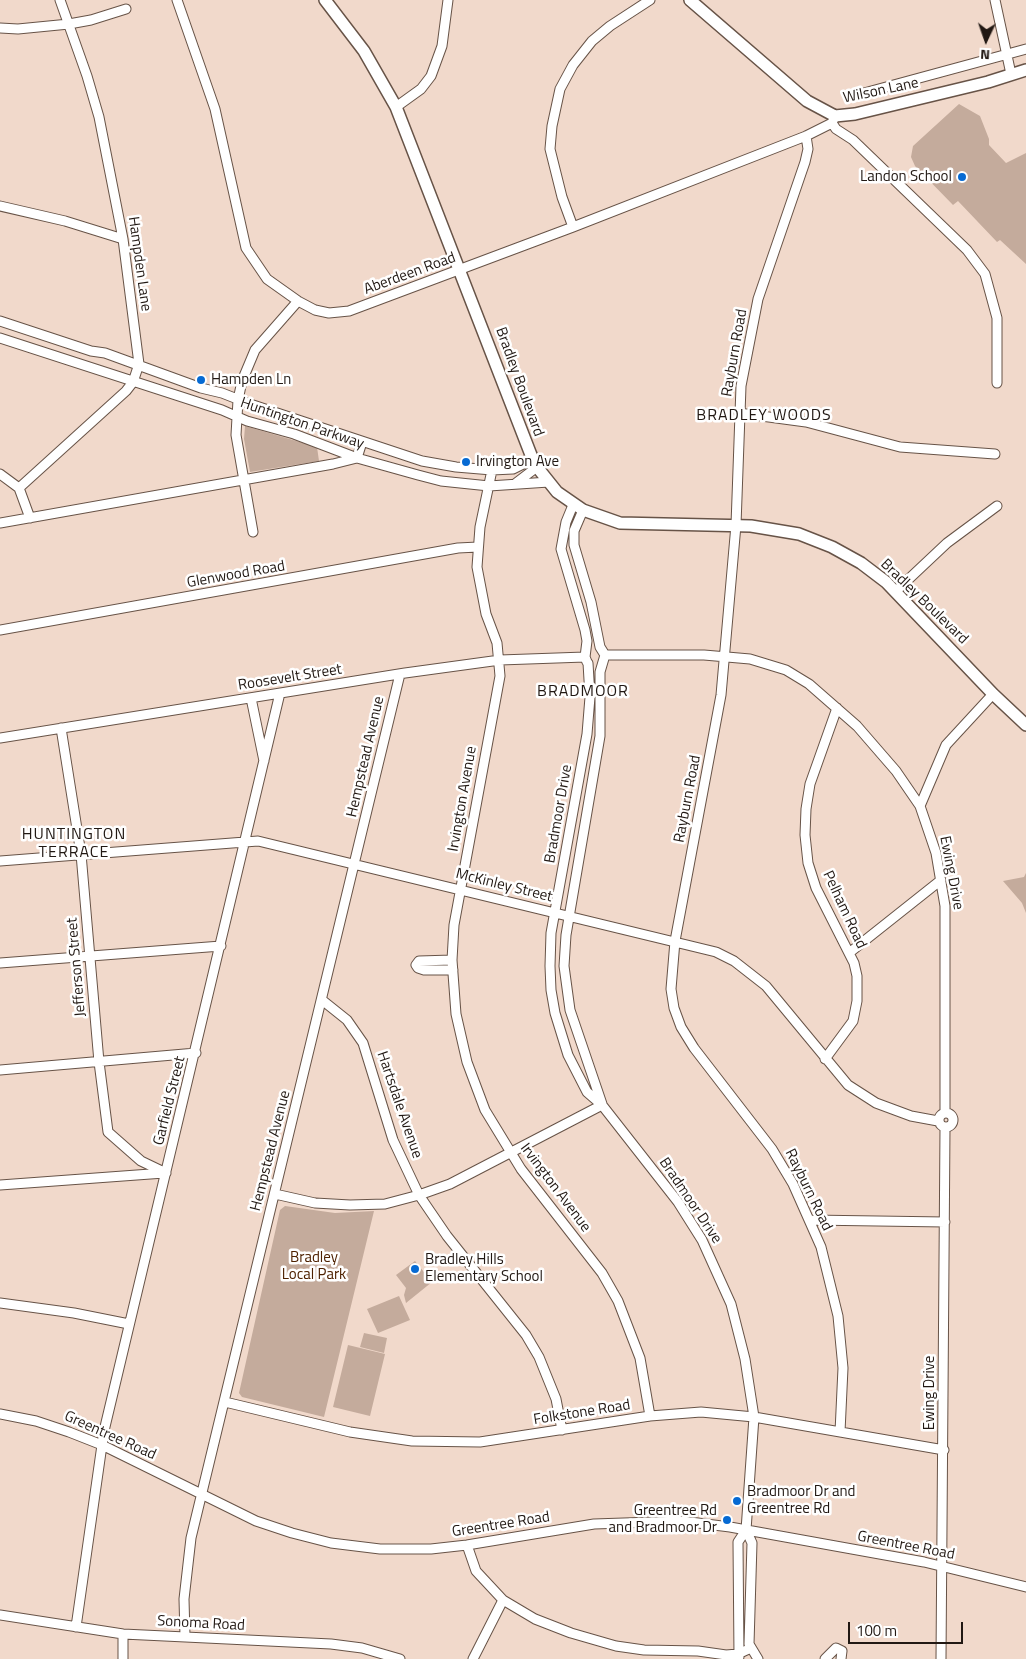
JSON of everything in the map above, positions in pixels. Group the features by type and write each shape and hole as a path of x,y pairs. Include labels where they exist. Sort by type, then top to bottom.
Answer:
{"main road":[{"name":"Bradley Boulevard","path":"325,0 364,50 396,107 535,463 549,482 578,508 607,520 632,524 736,524 782,530 817,540 861,563 896,591 993,694 1026,725"},
{"name":"Wilson Lane","path":"690,0 807,101 834,119 988,82 1026,70"}],"street":[{"name":"Hampden Lane","path":"19,488 126,391 133,382 139,364 123,239 99,117 60,0"},
{"name":"Aberdeen Road","path":"177,0 214,109 246,248 267,279 298,301 322,312 349,311 461,270 806,136 834,119"},
{"path":"396,107 421,89 431,76 442,46 448,0"},
{"path":"573,227 562,197 550,148 555,106 560,89 573,65 592,41 610,26 650,0"},
{"path":"995,0 1011,74"},
{"path":"0,28 18,29 69,24 92,20 126,9"},
{"name":"Wilson Lane","path":"864,93 1026,49"},
{"path":"834,119 836,129 853,140 967,250 984,274 997,318 998,382"},
{"name":"Rayburn Road","path":"806,136 808,149 805,162 758,299 744,364 739,413 736,524 726,657 721,695 675,941 671,989 674,1008 681,1027 694,1048 772,1149 793,1184 821,1247 838,1316 843,1368 840,1432"},
{"path":"0,206 65,221 123,239"},
{"path":"253,532 243,480 236,416 238,400 242,381 255,350 298,301"},
{"name":"Huntington Parkway","path":"0,321 139,364 178,380 222,392 238,400 422,461 456,467 492,470 513,469 535,463"},
{"name":"Huntington Parkway","path":"0,338 294,434 358,458 441,481 489,486 549,482"},
{"path":"739,413 806,422 900,447 994,454"},
{"path":"0,523 358,458 362,442"},
{"path":"516,483 535,463"},
{"name":"Irvington Avenue","path":"492,470 478,548 479,585 497,643 500,676 454,925 452,960 456,1014 467,1062 486,1110 510,1153 602,1273 618,1301 640,1358 650,1416"},
{"path":"0,474 19,488 30,518"},
{"path":"896,591 947,543 997,506"},
{"name":"Bradmoor Drive","path":"578,508 574,531 574,545 591,602 602,655 600,736 569,916 564,966 567,996 582,1049 602,1105"},
{"name":"Bradmoor Drive","path":"578,508 566,522 561,549 579,606 587,641 586,657 590,696 587,734 551,933 550,966 556,1013 568,1055 586,1092 602,1105 678,1202 714,1263 740,1335 754,1416 746,1530 752,1543 754,1655"},
{"name":"Glenwood Road","path":"0,630 458,548 478,548"},
{"path":"602,655 595,666 586,657 591,646 602,655 726,657 750,659 786,670 809,684 874,744 920,806"},
{"name":"Roosevelt Street","path":"0,738 400,674 500,660 586,657"},
{"name":"Hempstead Avenue","path":"185,1636 184,1598 186,1564 400,674"},
{"name":"Garfield Street","path":"76,1627 102,1445 129,1324 265,764 280,693"},
{"path":"920,806 946,745 993,694"},
{"name":"Garfield Street","path":"251,698 265,764"},
{"name":"Pelham Road","path":"825,1060 853,1021 858,1001 857,976 849,953 816,888 808,863 805,836 806,809 810,784 837,708"},
{"name":"Jefferson Street","path":"61,728 82,854 99,1062 108,1132 140,1161 166,1173"},
{"name":"Ewing Drive","path":"920,806 936,853 946,922 945,1113"},
{"name":"McKinley Street","path":"0,861 258,841 716,952 750,972 766,986 825,1060 848,1085 876,1103 911,1116 938,1121"},
{"path":"849,953 941,880"},
{"path":"0,964 221,946"},
{"path":"452,960 418,961 416,965 424,970 453,970"},
{"name":"Hartsdale Avenue","path":"322,1000 347,1020 363,1043 393,1140 419,1194 447,1236 526,1335 539,1357 554,1392 562,1430"},
{"path":"0,1070 196,1054"},
{"path":"275,1194 315,1203 384,1204 450,1184 602,1105"},
{"path":"945,1113 950,1115 953,1120 951,1126 945,1128 938,1121 941,1115 945,1113"},
{"name":"Ewing Drive","path":"941,1659 945,1128"},
{"path":"0,1185 166,1173"},
{"path":"810,1220 944,1222"},
{"path":"0,1303 74,1313 129,1324"},
{"name":"Folkstone Road","path":"225,1402 350,1432 412,1442 480,1442 650,1416 701,1412 754,1416 944,1450"},
{"name":"Greentree Road","path":"0,1414 52,1426 102,1445 273,1527 331,1542 399,1550 467,1546 561,1529 621,1522 682,1521 746,1530 943,1566 1026,1587"},
{"name":"Bradmoor Drive","path":"739,1656 738,1542 746,1530"},
{"path":"467,1546 476,1571 503,1600 535,1618 570,1633 616,1646 644,1650 739,1656 754,1655"},
{"path":"473,1659 503,1600"},
{"name":"Sonoma Road","path":"0,1615 123,1634 331,1644 362,1648 400,1659"},
{"path":"123,1634 123,1659"},
{"path":"825,1659 836,1648 842,1651 841,1659"}],"green space":[{"path":"959,104 980,116 989,139 989,145 1006,163 1026,153 1026,264 1000,240 997,242 958,201 953,205 915,166 911,157 913,146"},
{"path":"245,426 317,447 319,461 250,472 244,439"},
{"path":"1026,873 1026,913 1022,903 1003,881 1024,877"},
{"name":"Bradley Local Park","path":"285,1206 335,1213 374,1211 324,1417 242,1397 239,1393 280,1210"},
{"path":"415,1261 432,1282 406,1303 404,1295 406,1288 396,1275"},
{"path":"399,1296 410,1320 378,1333 367,1309"},
{"path":"364,1333 387,1338 384,1353 360,1347"},
{"path":"348,1345 385,1354 370,1416 333,1407"}],"place":[{"name":"Landon School","path":"962,177"},
{"name":"Hampden Ln","path":"201,380"},
{"name":"Irvington Ave","path":"466,462"},
{"name":"Bradley Hills Elementary School","path":"415,1269"},
{"name":"Bradmoor Dr and Greentree Rd","path":"737,1501"},
{"name":"Greentree Rd and Bradmoor Dr","path":"727,1520"}],"district":[{"name":"BRADLEY WOODS","path":"764,416"},
{"name":"BRADMOOR","path":"583,692"},
{"name":"HUNTINGTON TERRACE","path":"74,844"}]}
